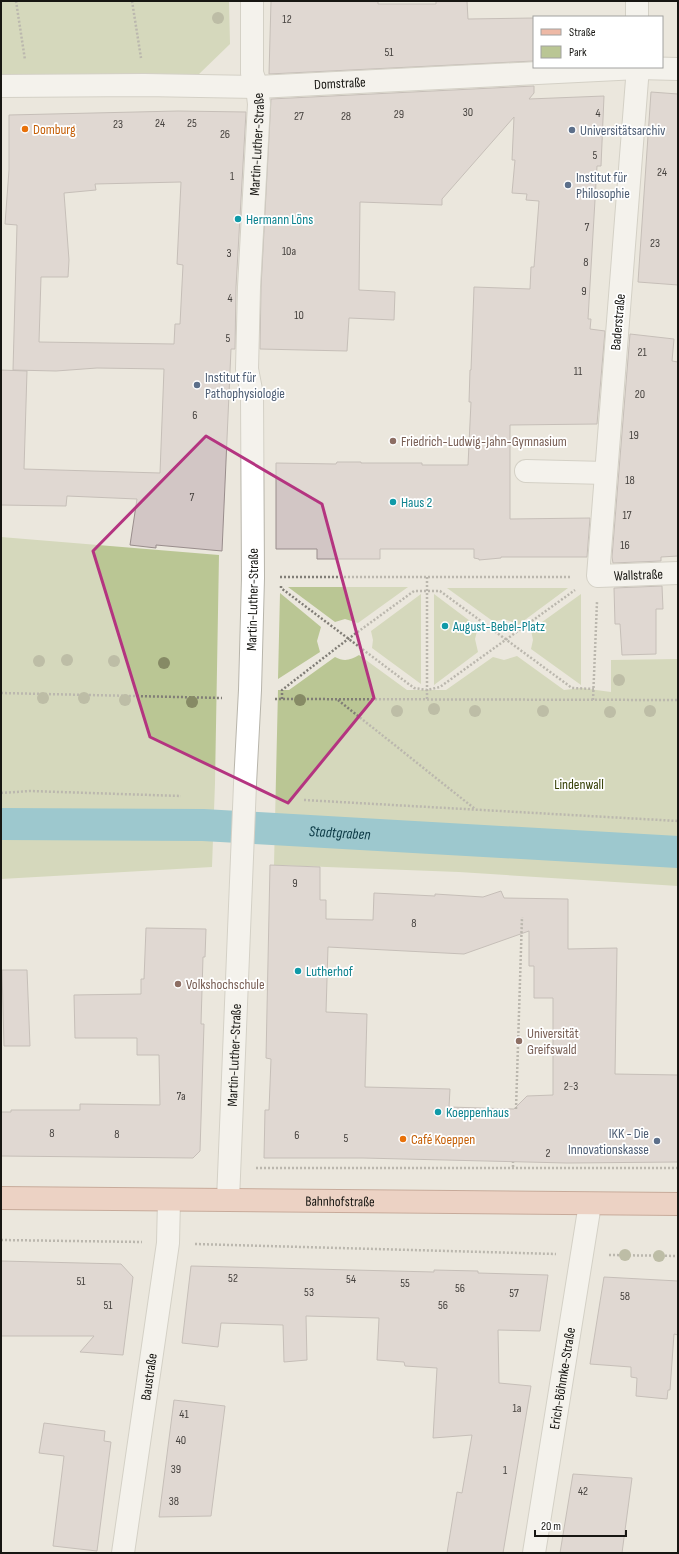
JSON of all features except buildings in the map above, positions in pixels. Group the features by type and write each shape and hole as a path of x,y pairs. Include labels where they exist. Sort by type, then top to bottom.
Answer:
{"main road":[{"name":"Bahnhofstraße","path":"1,1198 678,1204"}],"street":[{"name":"Martin-Luther-Straße","path":"228,1200 253,578 252,395 247,369 249,287 259,104 257,88 252,73 252,1"},
{"path":"637,1 637,16"},
{"name":"Domstraße","path":"1,86 144,85 257,88 620,68"},
{"name":"Baderstraße","path":"598,576 638,68"},
{"name":"Domstraße","path":"658,68 678,69"},
{"path":"526,471 606,473"},
{"name":"Wallstraße","path":"598,576 678,573"},
{"name":"Baustraße","path":"123,1553 168,1243 169,1200"},
{"name":"Erich-Böhmke-Straße","path":"534,1553 590,1204"}],"path":[{"path":"16,1 28,86"},
{"path":"132,1 144,85"},
{"path":"593,700 598,576"},
{"path":"281,577 281,588 414,688 427,690 440,687 575,591 574,588"},
{"path":"427,577 427,699"},
{"path":"253,578 574,577 574,582"},
{"path":"282,699 282,690 414,591 440,591 572,688 594,689"},
{"path":"1,693 282,699 678,700"},
{"path":"338,699 475,809"},
{"path":"1,793 30,791 181,796"},
{"path":"304,800 678,821"},
{"path":"516,1109 522,917"},
{"path":"513,1162 513,1167"},
{"path":"229,1168 678,1168"},
{"path":"1,1240 168,1243 582,1255 678,1256"}],"highlighted area":[{"path":"206,436 322,504 374,698 288,803 150,737 93,551"}],"green space":[{"path":"1,1 229,1 230,44 197,76 1,77"},
{"path":"1,537 219,555 212,867 1,879"},
{"path":"288,587 408,587 358,623 345,619 335,622"},
{"path":"447,588 568,588 518,625 506,620 494,622"},
{"path":"280,593 321,627 317,641 320,652 278,679"},
{"path":"421,594 421,684 372,648 373,640 371,631"},
{"path":"434,594 478,627 475,639 478,652 434,685"},
{"path":"581,594 581,685 531,649 533,640 531,630"},
{"name":"Lindenwall","path":"359,655 407,690 446,690 493,657 504,660 517,656 564,690 581,688 611,692 611,660 678,659 678,886 459,872 274,865 278,690 289,690 335,657 341,660 347,660"}],"waterway":[{"name":"Stadtgraben","path":"1,824 203,825 678,852"}],"place":[{"name":"Domburg","path":"25,129"},
{"name":"Universitätsarchiv","path":"572,130"},
{"name":"Institut für Philosophie","path":"568,185"},
{"name":"Hermann Löns","path":"238,219"},
{"name":"Institut für Pathophysiologie","path":"197,385"},
{"name":"Friedrich-Ludwig-Jahn-Gymnasium","path":"393,441"},
{"name":"Haus 2","path":"393,502"},
{"name":"August-Bebel-Platz","path":"445,626"},
{"name":"Lutherhof","path":"298,971"},
{"name":"Volkshochschule","path":"178,984"},
{"name":"Universität Greifswald","path":"519,1041"},
{"name":"Koeppenhaus","path":"438,1112"},
{"name":"Café Koeppen","path":"403,1139"},
{"name":"IKK - Die Innovationskasse","path":"657,1141"}]}
